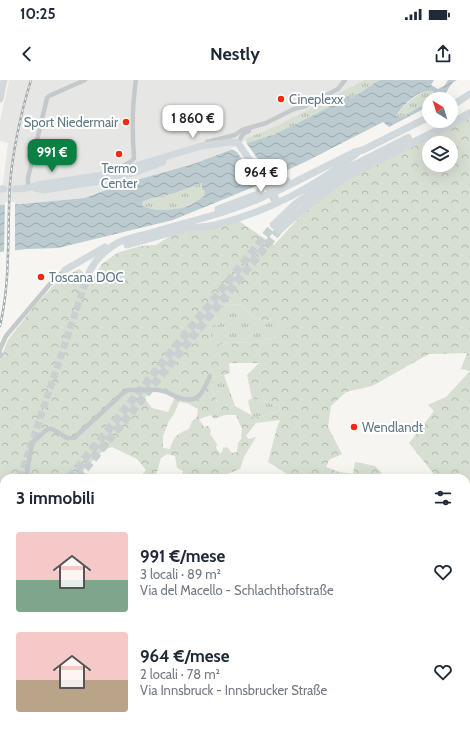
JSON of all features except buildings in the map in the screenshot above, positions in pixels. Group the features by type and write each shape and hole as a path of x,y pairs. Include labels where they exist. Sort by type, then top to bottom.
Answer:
{"highway":[{"path":"458,113 470,106"},
{"path":"458,118 470,112"},
{"path":"429,128 345,170 298,203 277,228 320,195 348,176 440,128"}],"main road":[{"path":"0,99 4,80"},
{"path":"458,102 470,94"},
{"path":"109,249 188,228 215,225 266,209 275,197 356,153 422,121"},
{"path":"30,188 37,185 113,173 201,146 231,142 238,143 275,197"},
{"path":"15,189 30,188 44,190 113,179 220,144"},
{"path":"262,177 273,185 283,182 342,154 356,153"},
{"path":"66,270 113,243 212,216 309,186 346,163 356,153"},
{"path":"176,225 256,194 261,188 262,177"},
{"path":"88,275 94,263 103,253 120,242"}],"street":[{"path":"30,188 28,178 47,98 85,80"},
{"path":"113,173 121,165 130,163 134,158 132,102 136,80"},
{"path":"238,143 240,138 246,132 274,123 338,89 345,80"},
{"path":"134,158 141,162 166,156 179,150 235,135 242,130 266,123 294,109 306,106"},
{"path":"0,356 0,350 6,336 50,284 66,270"},
{"path":"27,474 32,444 38,439 45,429 49,428 57,431 67,438 74,438 128,390 164,391 178,397 192,400 198,398 201,394 210,376"}],"shaded area":[{"path":"9,80 364,80 278,125 245,139 247,143 236,149 193,164 119,185 85,198 0,205 0,190 3,183 8,143 0,141 0,121"}],"green space":[{"path":"364,80 379,80 352,98 348,96 292,127 247,143 245,139 278,125"},
{"path":"427,90 434,92 423,92"},
{"path":"422,93 422,106 403,117 396,116 410,101"},
{"path":"470,117 470,371 461,369 467,353 429,354 372,386 346,392 331,406 328,427 342,454 329,460 326,467 339,472 353,474 287,474 268,462 280,420 256,423 246,436 249,439 256,437 244,457 240,469 227,474 183,474 183,471 177,468 175,456 167,454 161,458 156,474 142,474 146,470 137,459 112,447 104,450 84,469 83,474 0,474 0,359 8,340 36,304 58,281 79,269 92,279 102,264 117,253 140,246 156,245 172,235 239,221 274,245 310,206 346,180 422,141 422,172 458,172 458,136 433,136 448,128 458,128 458,123","holes":["232,304 241,305 254,318 265,321 274,319 286,325 276,337 252,343 231,342 211,348 210,328 219,325 219,319 212,318 209,313 210,309","229,363 259,363 247,375 252,398 280,406 278,412 270,413 264,416 252,417 235,406 217,403 213,390 212,377 230,373","148,392 164,392 175,397 168,412 152,408 145,399","179,402 187,403 198,409 197,417 192,421 189,429 176,436 170,449 163,448 163,436","211,415 214,419 225,415 236,415 242,429 241,439 238,443 237,452 232,453 227,447 223,448 221,454 216,448 217,444 210,434 211,430 208,426 204,427 199,419"]},
{"path":"202,183 205,191 204,196 188,206 163,210 151,209 142,205 142,202 152,198 172,194"},
{"path":"232,304 241,305 254,318 265,321 274,319 287,325 276,337 252,343 231,342 211,348 210,328 219,319 212,318 209,313 210,309"},
{"path":"470,371 470,474 433,474 409,443 434,411 428,405 446,397"},
{"path":"224,375 235,406 217,403 213,390 212,377"},
{"path":"252,398 280,406 278,412 270,413 264,416 252,417 248,401"},
{"path":"355,462 375,466 382,473 380,474 353,474"}],"water":[{"path":"379,80 434,80 431,85 438,89 444,86 448,80 457,80 453,82 446,92 422,92 412,98 396,116 403,117 422,106 422,110 389,127 383,122 307,161 272,177 266,178 256,186 173,220 58,248 0,252 0,205 85,198 119,185 193,164 236,149 247,143 273,135 318,113 348,96 352,98","holes":["202,183 202,189 205,191 204,196 193,204 185,207 169,210 157,210 142,205 142,202 152,198 172,194"]}],"pier":[{"path":"245,141 272,179 267,179 259,186 258,182 237,152 230,148 235,147"},
{"path":"5,202 15,202 15,252 4,253"}],"tunnel":[{"path":"270,199 279,194"},
{"path":"72,474 274,225"},
{"path":"81,474 279,230"},
{"path":"21,474 88,275"}],"railway":[{"path":"0,326 6,291 11,171 18,131 31,80"}],"place":[{"name":"Cineplexx","path":"281,99"},
{"name":"Sport Niedermair","path":"126,122"},
{"name":"Termo Center","path":"119,154"},
{"name":"Toscana DOC","path":"41,277"},
{"name":"Wendlandt","path":"354,427"}]}
